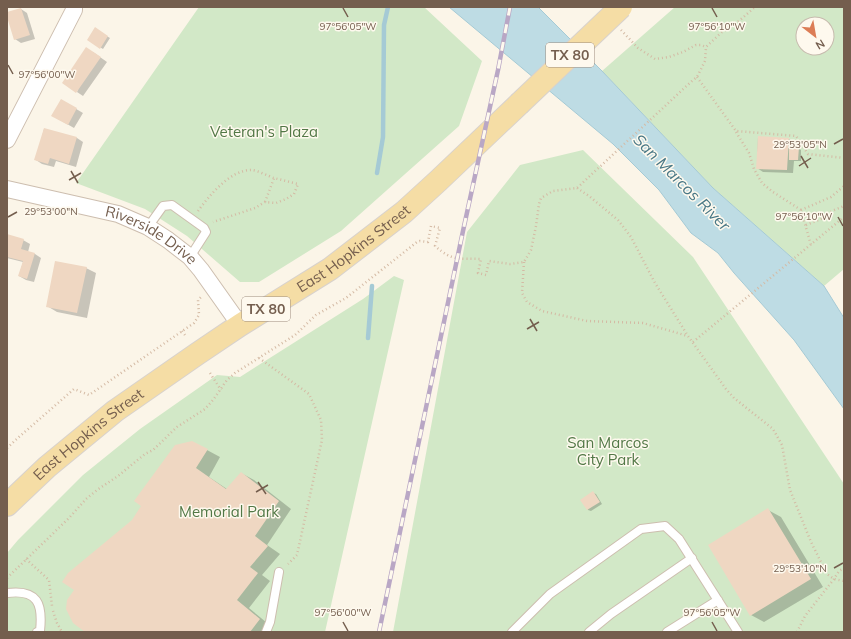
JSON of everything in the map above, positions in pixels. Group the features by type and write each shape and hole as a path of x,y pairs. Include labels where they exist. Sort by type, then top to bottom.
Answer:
{"main road":[{"name":"East Hopkins Street","path":"7,505 47,467 115,411 240,325 330,269 404,212 519,104 620,17"}],"street":[{"path":"7,140 74,10 74,7"},
{"name":"Riverside Drive","path":"7,189 118,214 148,227 190,257 240,325"}],"lane":[{"path":"148,227 163,206 172,205 204,228 206,232 190,257"},
{"path":"512,632 550,594 641,529 665,526 679,539 738,632"},
{"path":"590,632 611,614 692,558"},
{"path":"266,632 270,622 279,572"},
{"path":"7,593 21,592 28,594 35,599 39,605 42,617 40,632"},
{"path":"667,632 718,600"}],"path":[{"path":"688,336 642,323 587,321 542,311 527,302 522,293 524,262 531,250 541,198 553,191 578,188 697,77 705,61 706,48 722,32 739,22 754,7"},
{"path":"620,17 638,48 655,59 669,57 696,45 701,45 706,48"},
{"path":"697,77 736,131 749,154 754,169 762,183 801,210 811,245"},
{"path":"736,131 796,136 808,154 844,158"},
{"path":"193,220 199,209 218,186 240,172 251,170 298,184 294,194 286,199 276,203 265,202 255,208 215,221 204,228"},
{"path":"265,202 274,178"},
{"path":"801,210 831,197 844,186"},
{"path":"578,188 618,220 631,237 655,283 688,336 726,389 734,398 773,429 782,445 790,490 811,542 827,574 834,579 844,580"},
{"path":"806,225 821,219 832,211 844,206"},
{"path":"693,342 844,217"},
{"path":"7,578 69,518 86,499 157,446 177,427 205,409 221,390 227,380 295,335 316,315 346,298 417,242 428,242 431,226 440,228 436,246 442,252 457,259 481,259 478,273 486,275 489,261 510,264 524,262"},
{"path":"7,448 74,389 89,395 194,323 199,315 198,300 212,285"},
{"path":"182,331 185,335"},
{"path":"259,358 309,394 322,420 322,440 297,555 279,572"},
{"path":"210,373 221,390"},
{"path":"26,559 49,580 53,609 57,623 62,632"},
{"path":"797,632 805,616 839,571 844,568"}],"green space":[{"name":"Veteran's Plaza","path":"199,7 424,7 482,61 459,126 341,231 259,282 240,282 187,236 145,209 76,183"},
{"path":"675,7 844,7 844,269 824,286 713,188 602,71"},
{"name":"San Marcos City Park","path":"583,150 693,257 844,484 844,632 393,632 467,232 520,165"},
{"name":"Memorial Park","path":"394,276 404,280 325,632 7,632 7,553 83,475 140,429 217,375 240,377 363,299"}],"water":[{"name":"San Marcos River","path":"449,7 538,7 602,71 713,188 824,286 844,318 844,409 794,340 718,253 691,233 659,190 613,144"}],"building":[{"path":"21,8 30,35 14,40 7,17 7,12"},
{"path":"95,27 108,36 100,49 87,40"},
{"path":"86,47 101,57 76,93 62,83"},
{"path":"61,99 77,108 68,125 51,116"},
{"path":"44,128 77,137 69,164 50,158 48,164 34,160"},
{"path":"758,136 789,138 787,170 756,169"},
{"path":"789,147 799,147 798,160 789,160"},
{"path":"7,234 24,239 21,249 35,253 27,279 18,276 23,261 7,257"},
{"path":"55,261 87,267 77,313 46,307"},
{"path":"192,441 208,449 196,468 226,489 241,472 279,501 255,536 268,546 250,567 258,573 237,600 260,619 250,632 85,632 73,623 66,609 67,600 74,590 62,582 68,573 132,520 141,506 134,501 175,445"},
{"path":"593,491 600,502 587,510 580,500"},
{"path":"768,508 811,579 750,616 708,545"}],"waterway":[{"path":"377,173 383,137 384,25 388,7"},
{"path":"368,338 372,286"}],"railway":[{"path":"379,632 510,7"}]}
